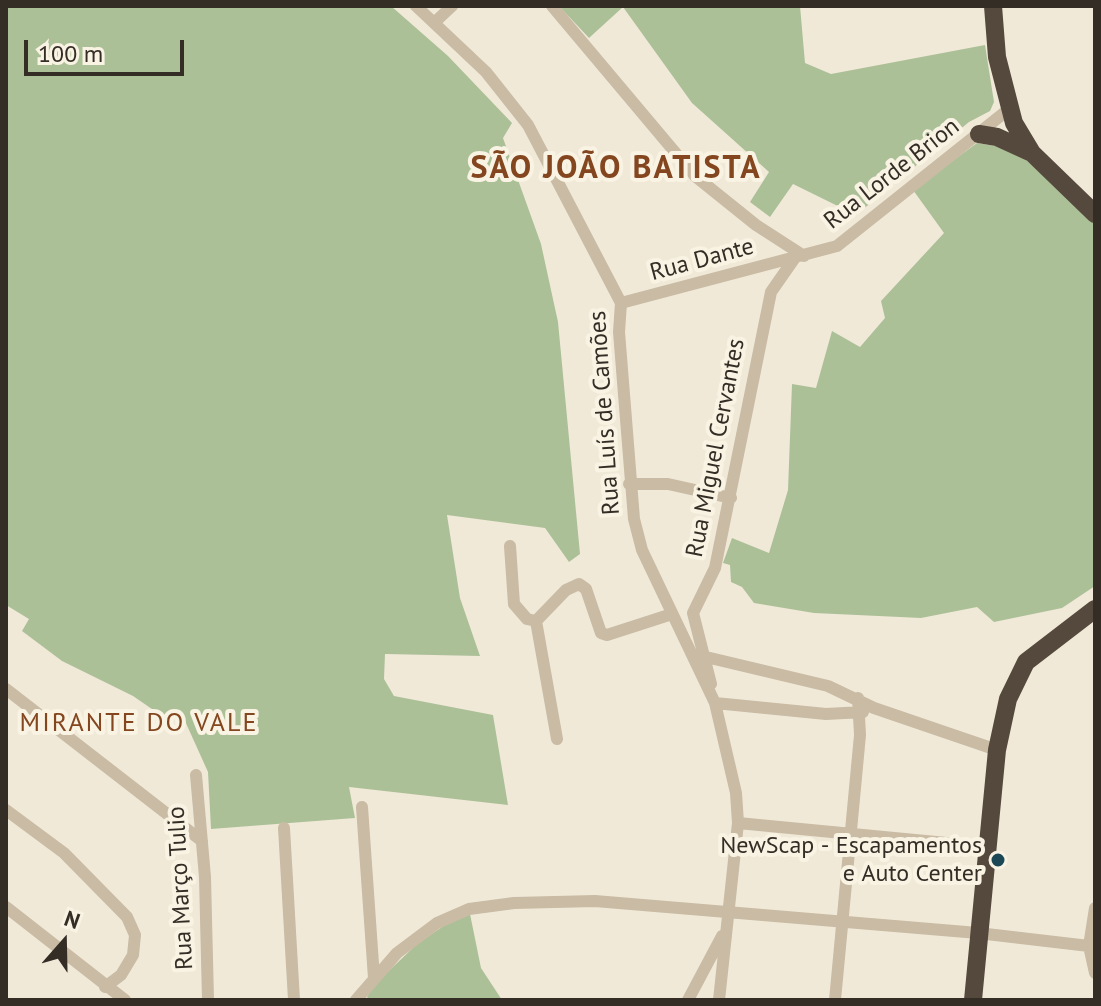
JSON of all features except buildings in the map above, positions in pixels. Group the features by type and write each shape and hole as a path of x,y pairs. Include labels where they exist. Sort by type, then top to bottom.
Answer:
{"highway":[{"path":"993,6 997,57 1009,109 1032,153 1095,214"},
{"path":"979,134 997,137 1032,153"},
{"path":"973,1000 997,750 1008,699 1026,662 1095,609"}],"street":[{"name":"Rua Luís de Camões","path":"416,6 486,72 528,125 621,303 619,332 629,484 642,550 715,703 732,765 738,823 719,1000"},
{"path":"435,22 452,6"},
{"path":"552,6 695,176 799,257"},
{"name":"Rua Lorde Brion","path":"799,257 826,251 847,239 1009,109"},
{"name":"Rua Dante","path":"621,303 799,257"},
{"name":"Rua Miguel Cervantes","path":"715,703 693,613 715,568 771,292 799,257"},
{"path":"753,268 771,292"},
{"path":"629,484 668,484 731,498"},
{"path":"510,546 514,604 519,614 536,621"},
{"path":"536,621 566,590 579,584 586,589 597,628 607,635 672,614"},
{"path":"536,621 557,739"},
{"path":"706,657 793,677 997,750"},
{"path":"6,689 202,841"},
{"path":"835,1000 844,921 858,698"},
{"path":"715,703 826,714 859,714 874,708"},
{"name":"Rua Março Tulio","path":"196,775 202,841 208,1000"},
{"path":"362,807 374,978"},
{"path":"6,810 64,853 116,902 127,917 135,935 133,955 121,975 105,987"},
{"path":"738,823 988,847"},
{"path":"284,828 294,1000"},
{"path":"356,1000 397,953 437,923 469,909 514,903 595,901 978,933 1089,946"},
{"path":"6,907 125,1000"},
{"path":"1095,908 1089,946 1095,973"},
{"path":"688,1000 724,934"},
{"path":"699,978 722,967"}],"green space":[{"path":"6,6 391,6 448,56 512,123 503,138 541,244 558,322 580,554 569,562 545,528 447,515 460,598 480,656 385,654 384,679 394,696 493,715 508,805 349,787 355,818 211,829 208,772 180,710 165,718 133,696 62,661 22,631 29,619 6,605"},
{"path":"559,6 800,6 805,63 831,74 985,45 994,102 990,111 969,122 856,215 793,184 770,217 750,202 769,172 692,103 623,7 589,38"},
{"path":"977,143 1008,148 1024,158 1095,219 1095,586 1062,608 994,622 977,607 921,618 814,613 754,603 742,587 731,582 730,565 723,563 732,538 769,553 788,490 792,384 816,388 832,331 860,347 885,318 881,301 944,233 913,190"},
{"path":"470,914 481,968 502,1000 369,1000 367,997 375,984 417,944 445,925"}],"place":[{"name":"NewScap - Escapamentos e Auto Center","path":"998,860"}],"district":[{"name":"SÃO JOÃO BATISTA","path":"616,169"},
{"name":"MIRANTE DO VALE","path":"139,724"}]}
